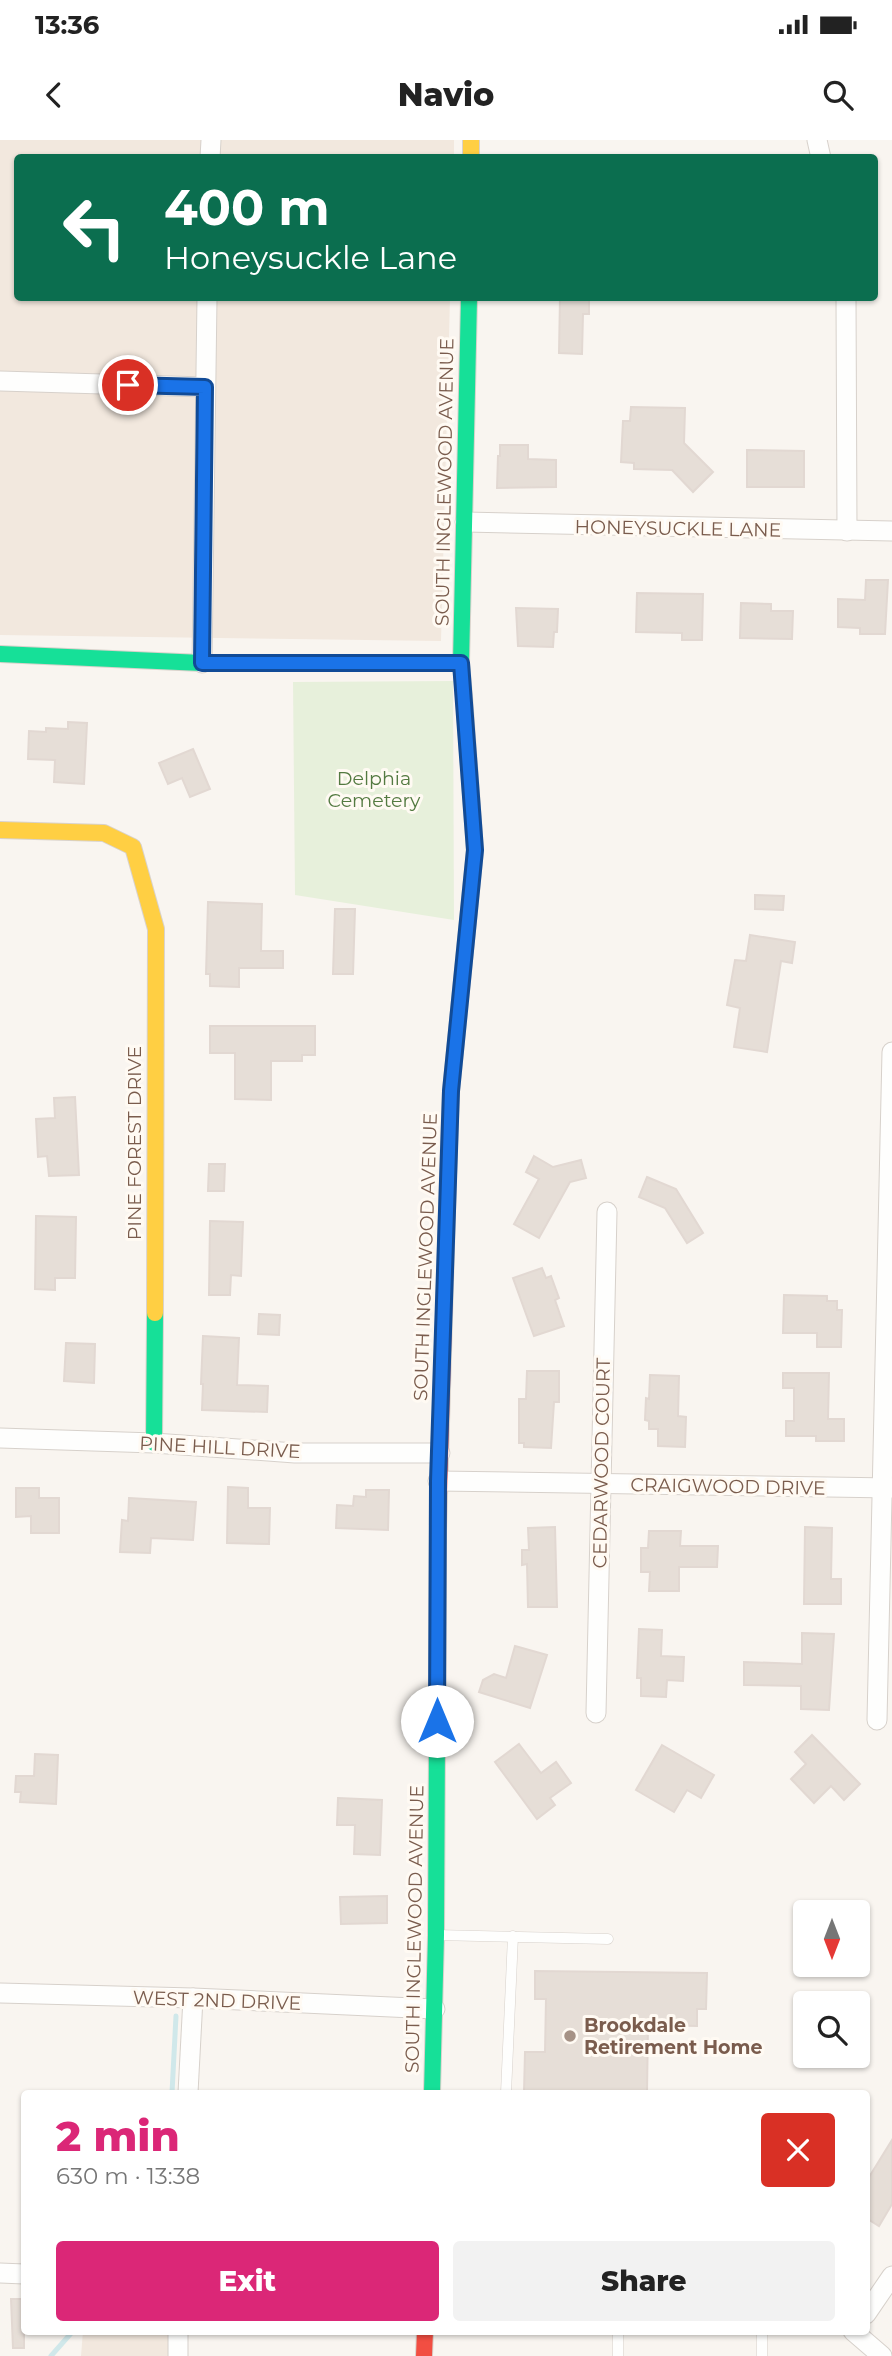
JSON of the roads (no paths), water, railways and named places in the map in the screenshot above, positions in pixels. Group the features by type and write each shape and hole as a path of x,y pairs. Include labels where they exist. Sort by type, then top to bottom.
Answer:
{"street":[{"path":"202,663 207,301"},
{"name":"SOUTH INGLEWOOD AVENUE","path":"432,2090 436,1935 438,1481 451,1091 475,850 461,663 469,301"},
{"path":"846,301 847,531"},
{"path":"0,382 205,387"},
{"name":"HONEYSUCKLE LANE","path":"465,522 892,531"},
{"path":"0,654 202,663 461,663"},
{"name":"PINE FOREST DRIVE","path":"0,830 104,833 133,847 156,929 154,1443"},
{"path":"877,1720 887,1488 892,1052"},
{"name":"CEDARWOOD COURT","path":"596,1713 607,1212"},
{"name":"PINE HILL DRIVE","path":"0,1438 154,1443 295,1452 440,1453"},
{"name":"CRAIGWOOD DRIVE","path":"438,1481 887,1488"},
{"name":"WEST 2ND DRIVE","path":"0,1993 435,2009"},
{"path":"188,2090 193,1998"},
{"path":"0,2273 21,2274"},
{"path":"870,2308 892,2276"},
{"path":"177,2356 178,2335"},
{"path":"424,2356 425,2335"},
{"path":"858,2335 882,2356"}],"lane":[{"path":"436,1935 608,1939"},
{"path":"506,2090 513,1936"},
{"path":"618,2335 618,2356"},
{"path":"762,2335 762,2356"}],"waterway":[{"path":"172,2090 176,2016"},
{"path":"51,2356 69,2335"}],"place":[{"name":"Brookdale Retirement Home","path":"570,2036"}],"park label":[{"name":"Delphia Cemetery","path":"374,789"}]}
